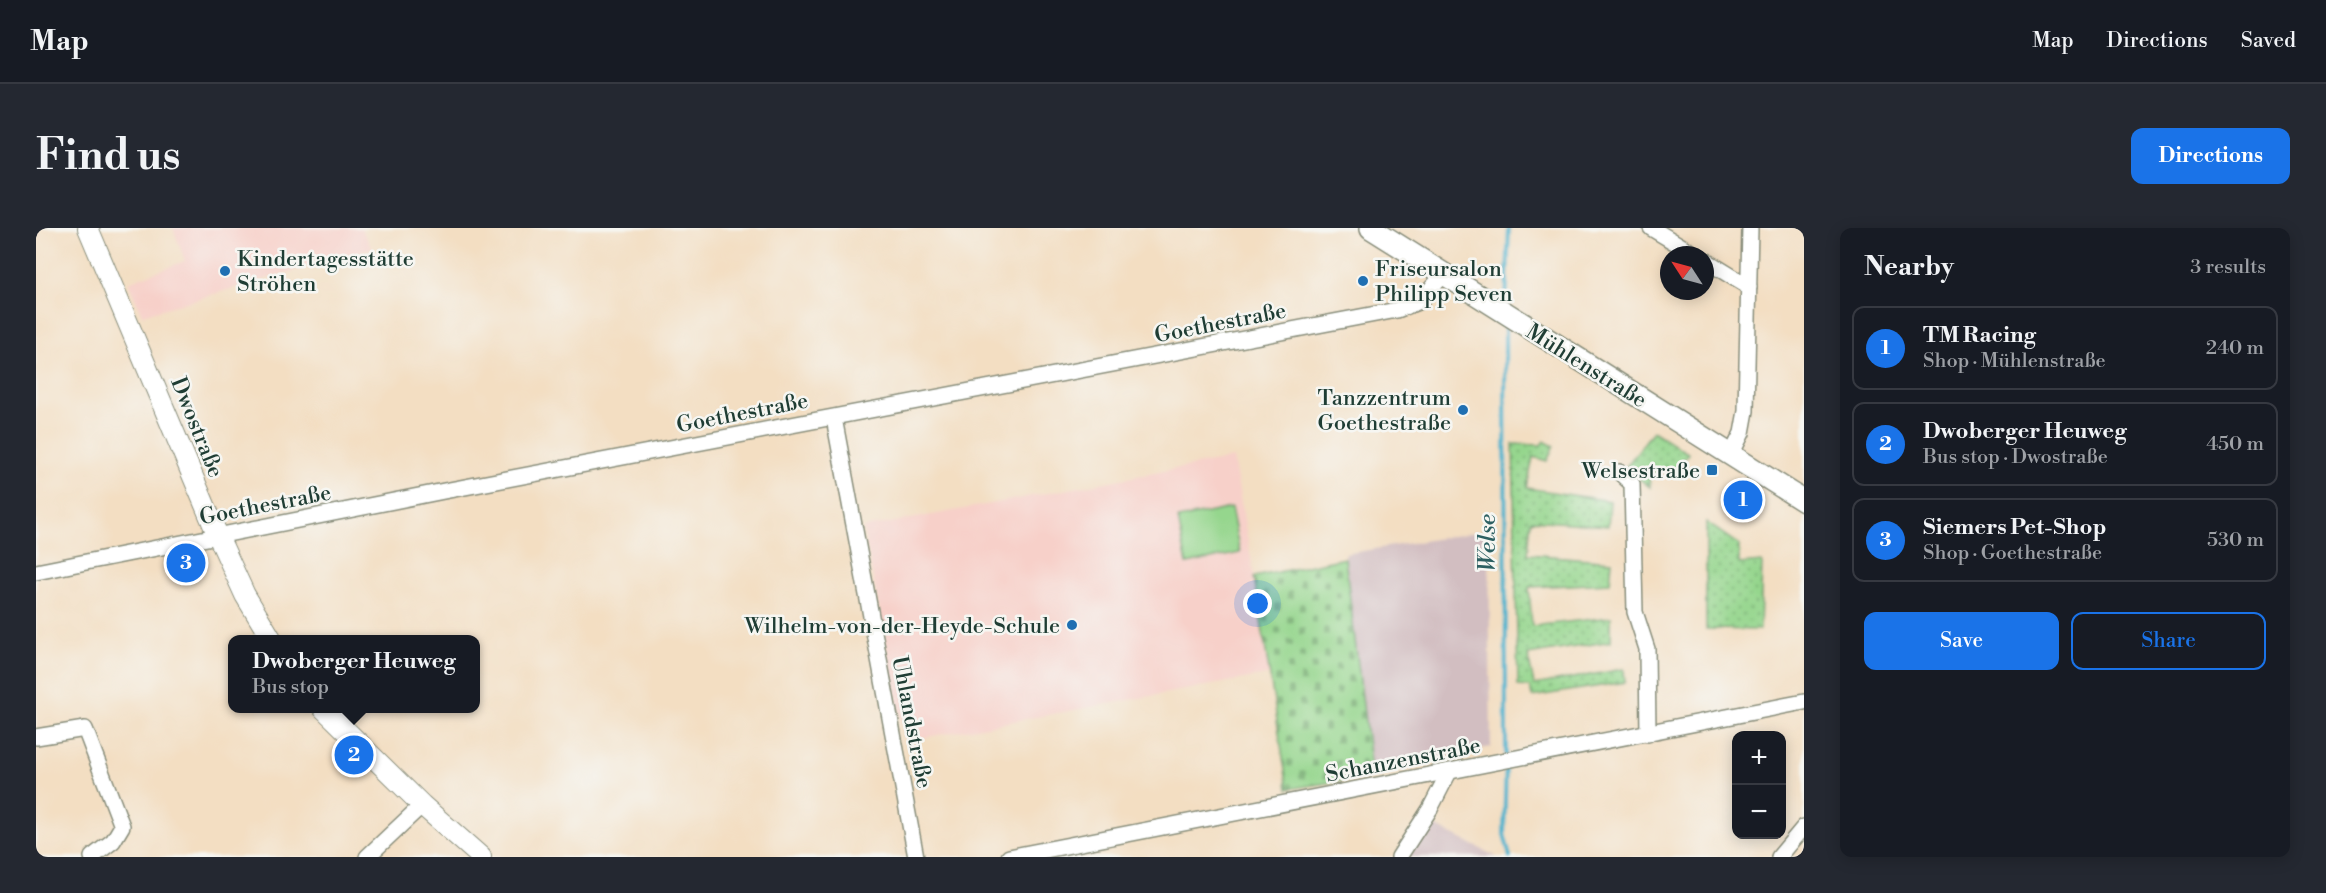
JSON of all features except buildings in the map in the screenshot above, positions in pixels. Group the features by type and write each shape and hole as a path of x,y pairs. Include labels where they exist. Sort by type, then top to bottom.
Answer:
{"main road":[{"name":"Mühlenstraße","path":"1371,228 1804,501"}],"street":[{"name":"Dwostraße","path":"88,228 218,536 245,596 269,635"},
{"path":"1651,228 1681,246"},
{"path":"1731,455 1742,433 1746,411 1750,228"},
{"path":"1714,266 1749,287"},
{"name":"Goethestraße","path":"36,572 1397,310 1420,301 1444,274"},
{"name":"Uhlandstraße","path":"834,418 916,857"},
{"path":"1619,472 1632,484 1635,612 1647,649 1648,734"},
{"name":"Schanzenstraße","path":"1009,857 1508,762 1804,702"},
{"path":"328,713 422,805 481,857"},
{"path":"36,737 85,729 122,826 113,841 92,857"},
{"path":"1399,857 1430,809 1449,772"},
{"path":"367,857 422,805"},
{"path":"1779,857 1804,827"}],"shaded area":[{"name":"Kindertagesstätte Ströhen","path":"173,228 361,228 372,248 142,315 128,282 185,261"},
{"name":"Wilhelm-von-der-Heyde-Schule","path":"1233,458 1272,674 905,741 863,528"},
{"path":"1489,530 1491,747 1371,771 1345,554"},
{"path":"1429,823 1497,857 1408,857"}],"green space":[{"path":"1653,431 1689,454 1673,470 1653,472 1653,477 1649,478 1650,487 1625,468"},
{"path":"1544,441 1554,446 1547,461 1533,457 1527,488 1610,501 1608,526 1531,520 1528,554 1612,561 1610,583 1529,587 1532,626 1611,617 1611,641 1528,655 1534,685 1624,669 1625,682 1532,697 1530,687 1518,686 1513,444 1541,445"},
{"path":"1231,508 1240,553 1187,564 1178,519"},
{"path":"1706,522 1739,545 1739,564 1762,562 1760,630 1706,629"},
{"path":"1345,558 1371,771 1348,780 1288,789 1254,577"}],"waterway":[{"name":"Welse","path":"1506,305 1509,228"},
{"name":"Welse","path":"1505,321 1506,755"},
{"name":"Welse","path":"1506,762 1504,834 1510,857"}],"place":[{"name":"Kindertagesstätte Ströhen","path":"225,271"},
{"name":"Friseursalon Philipp Seven","path":"1363,281"},
{"name":"Tanzzentrum Goethestraße","path":"1463,410"},
{"name":"Welsestraße","path":"1712,470"},
{"name":"TM Racing","path":"1743,500"},
{"name":"Siemers Pet-Shop","path":"186,563"},
{"name":"Wilhelm-von-der-Heyde-Schule","path":"1072,625"},
{"name":"Dwoberger Heuweg","path":"354,755"}]}
